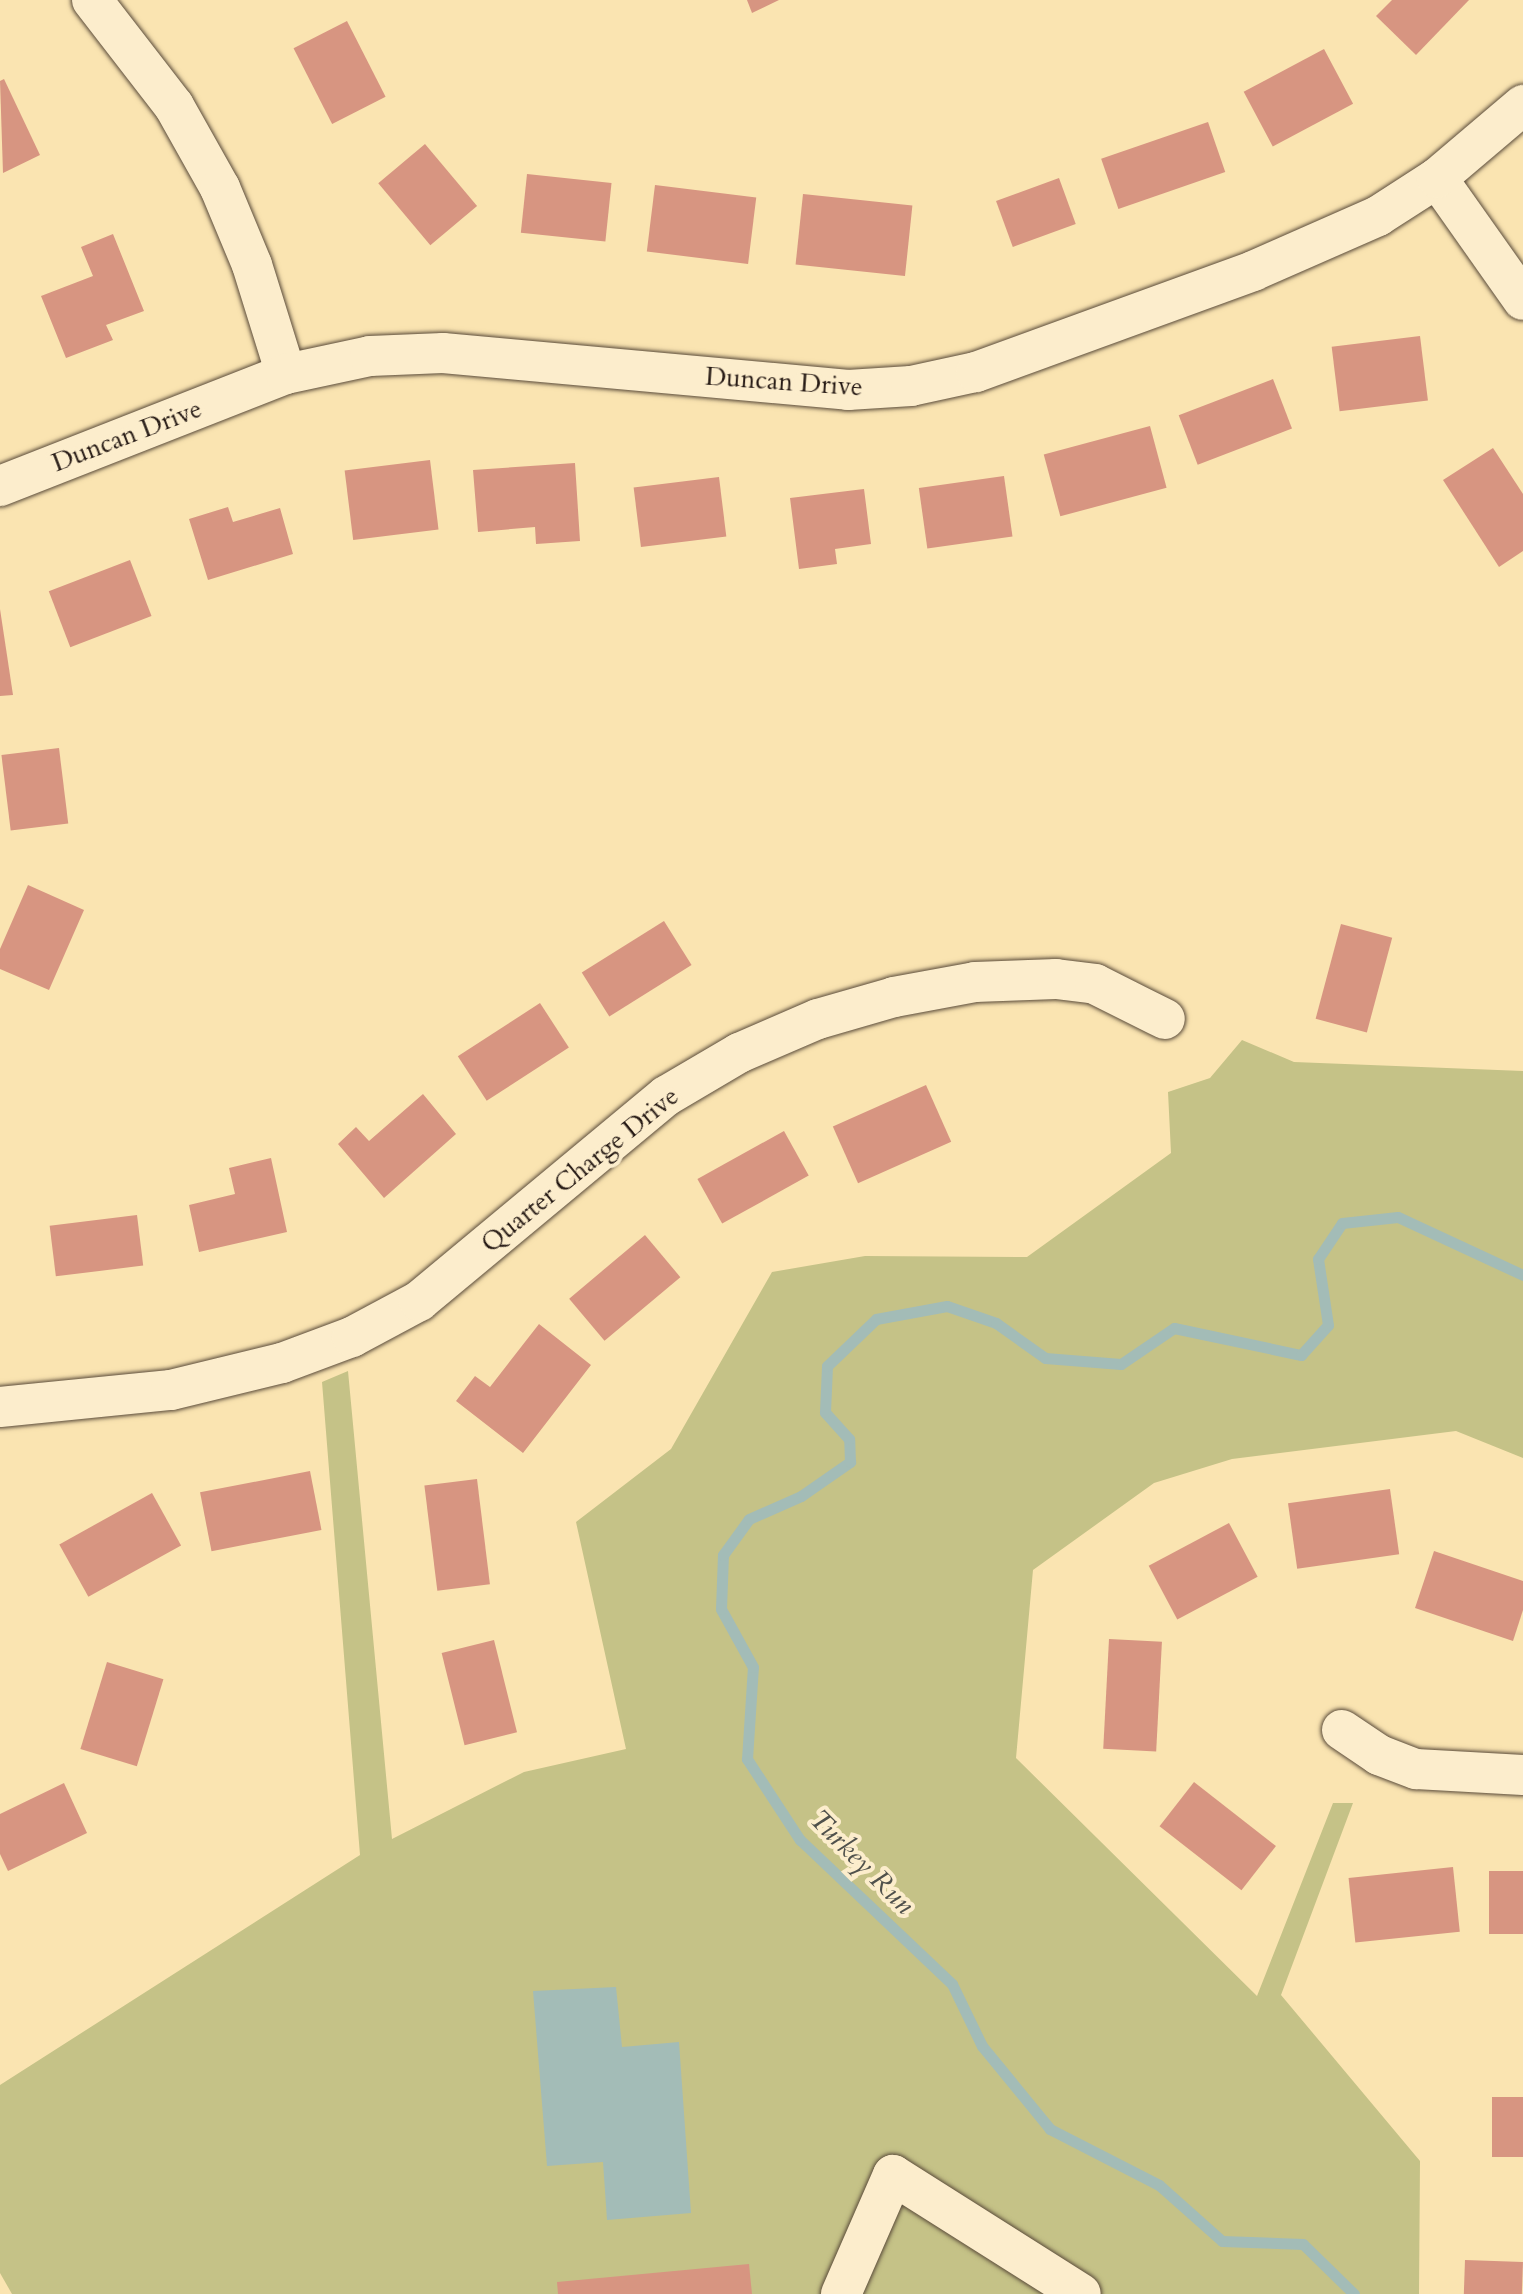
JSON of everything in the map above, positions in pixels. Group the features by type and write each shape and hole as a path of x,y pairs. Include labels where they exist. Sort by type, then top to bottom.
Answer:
{"street":[{"path":"92,0 174,106 220,188 252,265 286,374"},
{"name":"Duncan Drive","path":"0,486 286,374 370,356 443,353 803,387 911,386 976,372 1253,271 1378,216 1437,178 1523,105"},
{"path":"1437,178 1523,300"},
{"name":"Quarter Charge Drive","path":"0,1407 171,1390 282,1363 352,1337 419,1301 666,1096 739,1053 818,1019 894,997 975,982 1056,979 1095,984 1165,1019"},
{"path":"1342,1730 1379,1755 1416,1769 1523,1775"},
{"path":"841,2294 893,2175 1081,2294"}],"shaded area":[{"path":"1242,1040 1294,1062 1523,1071 1523,1458 1456,1431 1232,1459 1154,1483 1033,1570 1016,1758 1257,1996 1333,1803 1353,1803 1281,1995 1420,2161 1419,2294 12,2294 0,2273 0,2085 360,1855 322,1382 348,1371 392,1839 524,1772 626,1749 576,1522 671,1449 772,1272 865,1256 1027,1257 1171,1153 1168,1092 1210,1078"}],"water":[{"path":"616,1987 622,2047 679,2042 691,2213 607,2220 603,2162 547,2166 533,1991"}],"building":[{"path":"747,0 779,0 752,13"},
{"path":"1392,0 1469,0 1416,55 1376,16"},
{"path":"347,21 386,97 332,124 294,48"},
{"path":"1324,49 1353,104 1273,146 1244,92"},
{"path":"4,79 40,155 3,173 0,81"},
{"path":"1208,122 1225,172 1118,209 1101,159"},
{"path":"425,144 477,206 430,245 378,183"},
{"path":"527,174 612,183 605,242 521,233"},
{"path":"1059,178 1076,224 1013,247 996,201"},
{"path":"655,185 756,197 748,264 647,252"},
{"path":"803,194 912,205 905,276 796,265"},
{"path":"113,234 144,311 106,325 113,340 66,358 41,296 93,276 81,247"},
{"path":"1420,336 1428,401 1340,411 1332,347"},
{"path":"1273,379 1292,428 1198,465 1179,415"},
{"path":"1150,426 1167,488 1060,516 1044,454"},
{"path":"1493,448 1523,494 1523,551 1499,567 1443,480"},
{"path":"430,460 439,529 353,540 345,470"},
{"path":"575,463 580,541 536,544 535,527 478,532 473,470"},
{"path":"1004,476 1012,536 927,548 919,488"},
{"path":"719,477 726,537 641,547 634,487"},
{"path":"864,489 871,544 835,549 837,564 799,569 790,498"},
{"path":"228,507 233,522 280,508 293,554 208,580 189,519"},
{"path":"130,560 152,616 70,647 49,591"},
{"path":"0,609 13,695 0,696"},
{"path":"59,748 68,823 11,831 1,755"},
{"path":"28,885 84,910 49,990 0,969 0,949"},
{"path":"664,921 692,965 609,1017 582,972"},
{"path":"1341,924 1392,938 1367,1032 1316,1019"},
{"path":"540,1003 569,1047 487,1101 458,1056"},
{"path":"926,1085 951,1142 858,1183 833,1126"},
{"path":"423,1094 456,1134 384,1198 338,1144 356,1127 369,1141"},
{"path":"784,1131 809,1176 722,1224 697,1179"},
{"path":"271,1158 287,1232 199,1252 189,1205 235,1194 229,1168"},
{"path":"137,1215 143,1266 56,1276 50,1226"},
{"path":"645,1235 680,1277 605,1341 569,1299"},
{"path":"539,1324 591,1365 523,1453 456,1401 475,1376 490,1387"},
{"path":"310,1471 321,1530 212,1551 200,1492"},
{"path":"477,1479 490,1584 437,1591 424,1485"},
{"path":"1390,1489 1399,1554 1297,1569 1288,1503"},
{"path":"152,1493 181,1545 88,1597 59,1544"},
{"path":"1229,1523 1258,1577 1177,1620 1149,1566"},
{"path":"1434,1551 1523,1581 1523,1610 1513,1641 1415,1608"},
{"path":"1109,1639 1162,1642 1156,1752 1103,1749"},
{"path":"494,1640 517,1732 465,1745 442,1653"},
{"path":"107,1662 163,1679 137,1766 80,1749"},
{"path":"1194,1782 1276,1846 1241,1890 1160,1826"},
{"path":"64,1783 87,1833 8,1871 0,1854 0,1814"},
{"path":"1453,1867 1460,1932 1355,1943 1349,1878"},
{"path":"1489,1871 1523,1871 1523,1934 1489,1934"},
{"path":"1492,2097 1523,2097 1523,2157 1492,2157"},
{"path":"1465,2260 1523,2262 1522,2294 1464,2294"},
{"path":"749,2264 752,2294 558,2294 557,2282"}],"waterway":[{"name":"Turkey Run","path":"1354,2294 1303,2244 1222,2241 1159,2185 1050,2129 982,2046 952,1984 800,1840 747,1759 753,1667 721,1609 723,1555 749,1519 801,1496 850,1462 849,1439 825,1412 827,1366 876,1319 947,1306 996,1323 1045,1358 1121,1364 1174,1328 1301,1355 1328,1325 1318,1259 1342,1223 1398,1217 1523,1275"}]}
